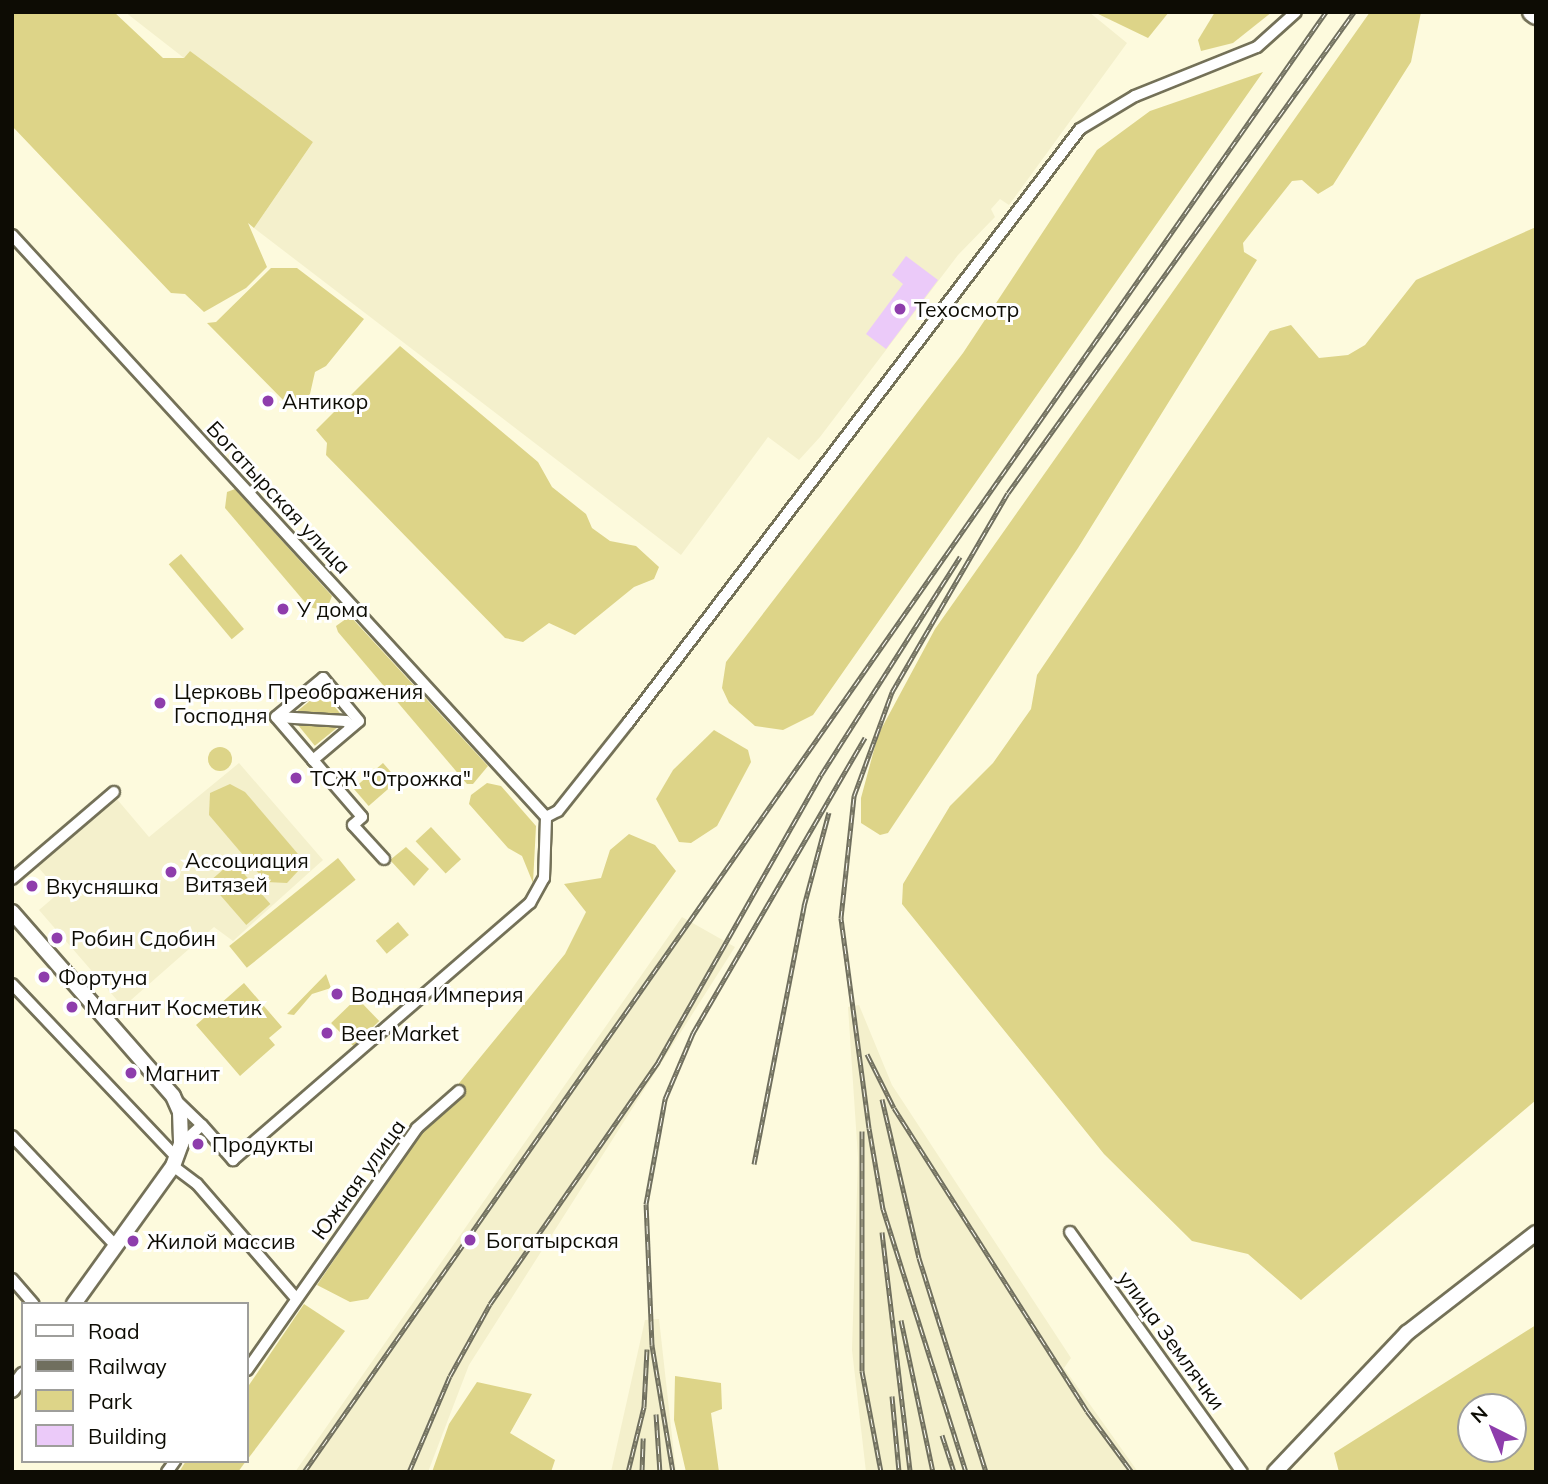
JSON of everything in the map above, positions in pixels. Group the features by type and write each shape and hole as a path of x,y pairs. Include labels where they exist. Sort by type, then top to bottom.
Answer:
{"street":[{"path":"12,912 176,1100 233,1160 530,903 544,878 546,817 558,811 628,723 1072,138 1135,96 1256,47 1296,12"},
{"name":"Богатырская улица","path":"13,237 546,817"},
{"path":"276,717 323,678 359,721 313,760"},
{"path":"276,717 346,720 352,727"},
{"path":"276,717 362,817 353,825 384,859"},
{"path":"12,878 114,792"},
{"path":"12,984 177,1156 197,1184 295,1297"},
{"name":"Южная улица","path":"248,1369 283,1325 295,1297 417,1128 459,1091"},
{"path":"176,1100 177,1156"},
{"path":"75,1302 177,1156 202,1125"},
{"path":"12,1136 116,1246"},
{"name":"улица Землячки","path":"1070,1231 1242,1472"},
{"path":"1275,1472 1407,1333 1536,1233"},
{"path":"12,1279 32,1302"}],"shaded area":[{"path":"125,12 1089,12 1127,43 1009,205 1000,199 991,209 995,217 958,255 820,437 799,460 768,437 681,555 254,228 313,142 190,51 184,58"},
{"path":"239,763 323,860 233,941 214,927 123,1007 39,910 60,892 37,866 116,798 149,837"},
{"path":"682,917 735,947 469,1365 428,1472 295,1472"},
{"path":"859,1005 892,1085 1071,1358 1064,1368 1138,1472 866,1472 852,1350 858,1158 848,1007"},
{"path":"659,1319 676,1472 611,1472 645,1320"}],"green space":[{"path":"12,12 114,12 163,58 184,58 190,51 313,142 254,228 248,223 267,267 246,288 204,312 185,294 171,293 12,126"},
{"path":"1094,12 1169,12 1148,38"},
{"path":"1215,12 1272,12 1233,43 1201,51 1198,40"},
{"path":"1370,12 1421,12 1411,62 1333,185 1318,194 1302,180 1292,181 1243,243 1244,252 1257,260 1078,548 888,833 880,835 861,823 861,798 878,735 935,629"},
{"path":"1263,72 813,715 783,730 755,726 729,703 722,688 726,662 963,353 1097,150 1150,111"},
{"path":"1536,227 1536,1100 1301,1300 1248,1254 1192,1241 1104,1154 902,904 903,884 950,806 993,763 1031,709 1037,675 1270,331 1291,325 1319,358 1348,355 1365,345 1416,280"},
{"path":"271,268 297,268 364,319 326,366 315,372 310,394 293,410 207,323 216,322"},
{"path":"400,346 538,462 552,487 586,514 592,528 610,541 636,546 659,567 654,579 634,587 575,635 549,623 523,642 505,638 326,455 327,443 316,430"},
{"path":"235,489 332,596 326,611 309,607 225,508 227,492"},
{"path":"181,554 244,629 232,639 169,564"},
{"path":"350,616 488,766 473,784 467,784 338,632 336,626"},
{"path":"322,691 346,721 315,746 291,716"},
{"path":"714,730 748,750 751,762 717,826 691,843 679,842 656,799 673,770"},
{"path":"220,747 231,754 232,759 225,770 220,771 209,764 208,759 215,748"},
{"path":"383,763 398,780 369,806 354,789"},
{"path":"487,783 501,786 536,826 533,883 522,856 508,848 469,804 471,795"},
{"path":"230,784 245,792 298,854 299,870 287,883 266,882 209,815 210,793"},
{"path":"431,827 461,859 446,874 416,841"},
{"path":"629,834 655,845 676,871 368,1299 350,1302 317,1285 433,1115 565,954 586,912 564,884 601,878 610,850"},
{"path":"406,847 429,869 414,886 390,860"},
{"path":"338,858 356,880 247,968 229,946"},
{"path":"233,861 270,904 246,925 209,882"},
{"path":"398,922 409,935 387,954 376,941"},
{"path":"326,974 331,988 312,994 294,1015 287,1014"},
{"path":"244,983 282,1027 269,1038 275,1045 240,1076 196,1025"},
{"path":"357,998 379,1021 353,1046 331,1023"},
{"path":"304,1304 345,1331 248,1459 248,1387"},
{"path":"1536,1325 1536,1472 1339,1472 1334,1453"},
{"path":"675,1376 721,1383 722,1409 711,1413 719,1472 686,1472 674,1420"},
{"path":"477,1382 532,1394 510,1433 555,1460 551,1472 432,1472 449,1424"},
{"path":"185,1463 245,1463 238,1472 179,1472"}],"building":[{"name":"Техосмотр","path":"906,256 938,280 886,349 866,334 903,284 892,275"}],"railway":[{"path":"304,1472 1326,12"},
{"path":"966,1472 883,1209 869,1128 841,918 854,796 892,692 1008,493 1354,12"},
{"path":"409,1472 450,1376 490,1304 658,1062 821,775 960,557"},
{"path":"673,1472 652,1345 646,1204 665,1099 693,1033 865,737"},
{"path":"754,1164 804,906 829,812"},
{"path":"867,1054 894,1108 1087,1411 1132,1472"},
{"path":"882,1099 919,1258 986,1472"},
{"path":"862,1131 862,1371 881,1472"},
{"path":"882,1232 910,1472"},
{"path":"901,1320 933,1472"},
{"path":"628,1472 644,1407 647,1349"},
{"path":"892,1396 899,1472"},
{"path":"656,1414 660,1472"},
{"path":"942,1435 954,1472"},
{"path":"642,1472 643,1438"}],"place":[{"name":"Техосмотр","path":"900,309"},
{"name":"Антикор","path":"268,401"},
{"name":"У дома","path":"283,609"},
{"name":"Церковь Преображения Господня","path":"160,703"},
{"name":"ТСЖ \"Отрожка\"","path":"296,778"},
{"name":"Ассоциация Витязей","path":"171,872"},
{"name":"Вкусняшка","path":"32,886"},
{"name":"Робин Сдобин","path":"57,938"},
{"name":"Фортуна","path":"44,977"},
{"name":"Водная Империя","path":"337,994"},
{"name":"Магнит Косметик","path":"72,1007"},
{"name":"Beer Market","path":"327,1033"},
{"name":"Магнит","path":"131,1073"},
{"name":"Продукты","path":"198,1144"},
{"name":"Богатырская","path":"470,1240"},
{"name":"Жилой массив","path":"133,1241"}]}
